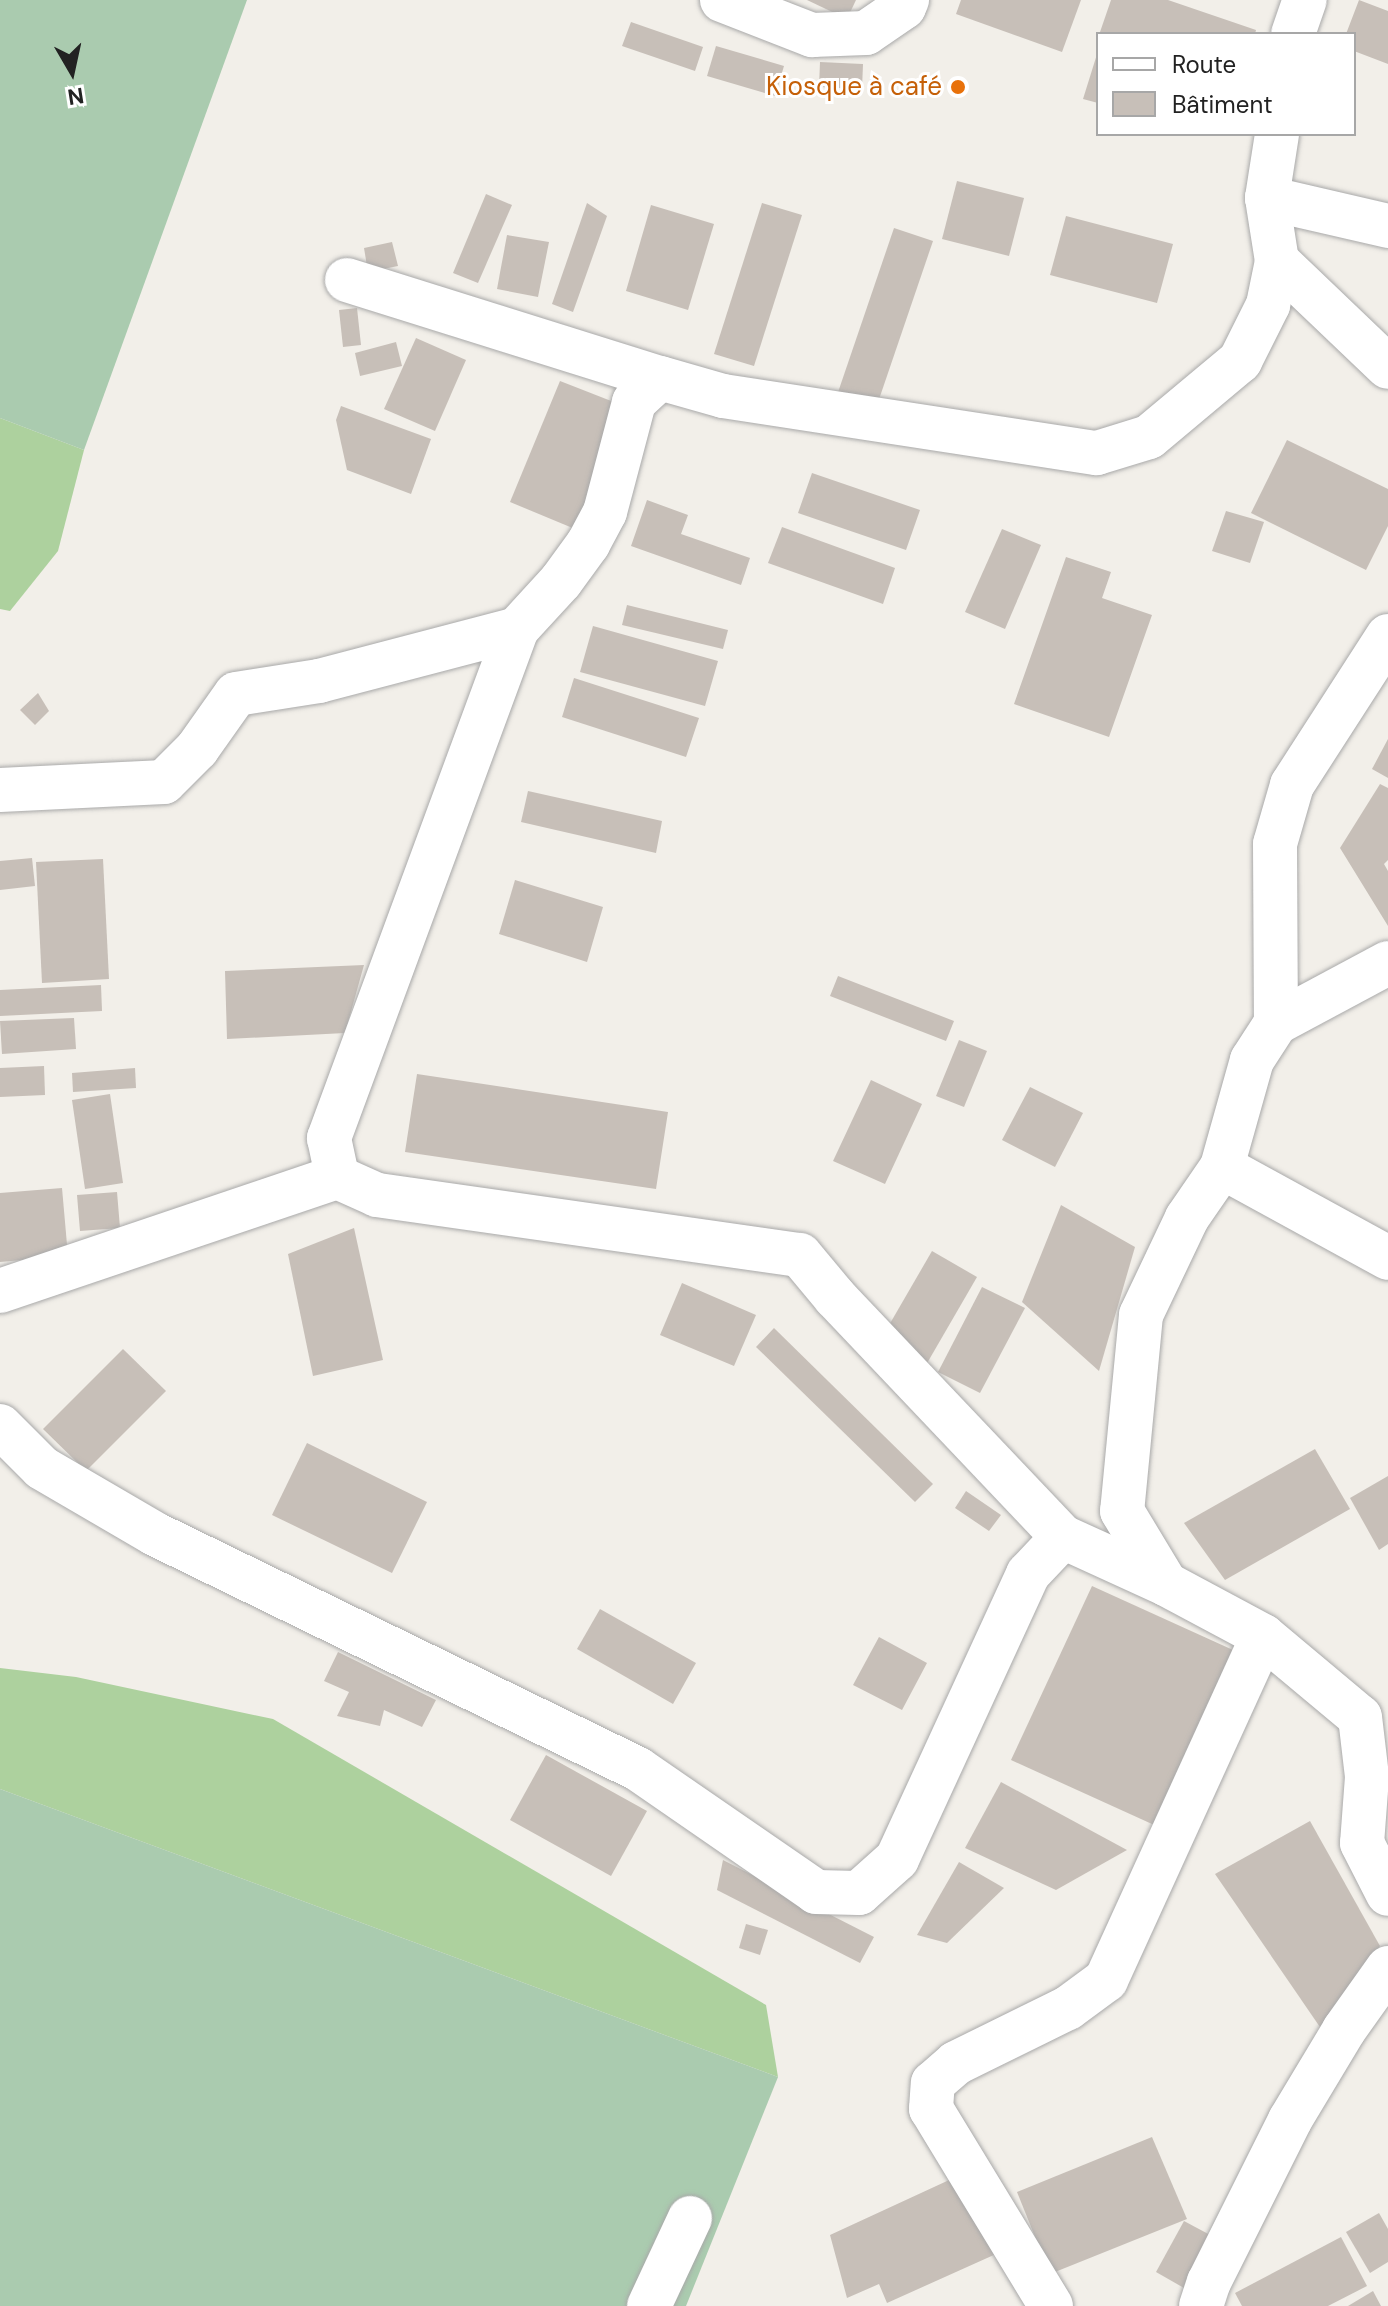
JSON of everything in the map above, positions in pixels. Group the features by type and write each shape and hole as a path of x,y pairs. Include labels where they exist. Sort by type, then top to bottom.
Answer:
{"street":[{"path":"722,0 812,35 866,33 904,7 907,0"},
{"path":"1294,32 1305,0"},
{"path":"347,280 723,396 1097,453 1149,437 1240,361 1268,305 1277,261 1267,198 1277,136"},
{"path":"1267,198 1388,226"},
{"path":"1277,261 1388,367"},
{"path":"337,1177 329,1138 517,629 561,581 588,544 605,512 634,402 660,378"},
{"path":"0,790 164,782 197,749 236,694 319,681 517,629"},
{"path":"1276,1023 1275,844 1292,785 1388,636"},
{"path":"1166,1584 1122,1511 1141,1315 1187,1218 1222,1167 1252,1060 1276,1023 1388,963"},
{"path":"1222,1167 1388,1258"},
{"path":"0,1291 337,1177 377,1195 800,1255 835,1297 1063,1537 1166,1584 1263,1636 1360,1717 1378,1770 1362,1843 1388,1894"},
{"path":"0,1426 42,1468 155,1534 638,1769 816,1892 859,1893 897,1859 1028,1574 1063,1537"},
{"path":"1051,2306 931,2109 933,2083 956,2063 1068,2008 1106,1980 1263,1636"},
{"path":"1201,2306 1234,2230 1290,2120 1344,2030 1388,1968"},
{"path":"649,2306 690,2218"}],"green space":[{"path":"0,0 247,0 84,450 0,418"},
{"path":"0,418 84,450 58,551 10,611 0,609"},
{"path":"0,1668 76,1677 273,1719 766,2005 778,2077 0,1789"},
{"path":"0,1789 778,2077 686,2306 0,2306"}],"building":[{"path":"807,0 856,0 847,19"},
{"path":"961,0 1081,0 1062,52 956,14"},
{"path":"1111,0 1168,0 1256,30 1256,32 1100,32"},
{"path":"1359,0 1388,11 1388,64 1356,52 1356,32 1347,32"},
{"path":"631,22 703,47 695,71 622,46"},
{"path":"716,46 784,66 775,96 707,76"},
{"path":"1096,57 1096,102 1083,99"},
{"path":"820,62 863,64 862,89 819,87"},
{"path":"957,181 1024,198 1009,256 942,239"},
{"path":"486,194 512,205 478,283 453,273"},
{"path":"587,203 607,216 573,312 552,304"},
{"path":"762,203 802,215 754,366 714,354"},
{"path":"651,205 714,224 688,310 626,291"},
{"path":"1066,216 1173,244 1157,303 1050,275"},
{"path":"894,228 933,241 873,417 834,404"},
{"path":"507,235 549,242 538,297 497,289"},
{"path":"392,242 398,266 368,272 364,248"},
{"path":"357,308 361,345 343,347 339,310"},
{"path":"416,338 466,360 435,431 384,409"},
{"path":"396,342 402,366 360,376 355,353"},
{"path":"560,381 624,406 575,529 510,502"},
{"path":"341,406 431,439 411,494 347,470 336,420"},
{"path":"1287,440 1388,489 1388,526 1366,570 1251,513"},
{"path":"812,473 920,510 906,550 798,513"},
{"path":"647,500 688,515 681,534 750,558 741,585 631,546"},
{"path":"1226,511 1264,522 1250,563 1212,551"},
{"path":"782,527 895,568 883,604 768,563"},
{"path":"1002,529 1041,545 1005,629 965,612"},
{"path":"1066,557 1111,572 1102,598 1152,615 1109,737 1014,704"},
{"path":"627,605 728,630 723,649 622,625"},
{"path":"593,626 718,661 705,706 580,672"},
{"path":"574,678 699,718 686,757 562,717"},
{"path":"38,693 49,711 35,725 20,710"},
{"path":"1388,739 1388,778 1372,769"},
{"path":"1380,784 1388,788 1388,860 1384,864 1388,871 1388,926 1340,848"},
{"path":"528,791 662,821 656,853 521,822"},
{"path":"32,858 35,886 0,890 0,861"},
{"path":"103,859 109,979 42,983 36,862"},
{"path":"515,880 603,907 587,962 499,934"},
{"path":"364,965 345,1033 227,1039 225,971"},
{"path":"838,976 954,1021 946,1041 830,996"},
{"path":"101,985 102,1011 0,1016 0,990"},
{"path":"74,1018 76,1049 2,1054 0,1021"},
{"path":"959,1040 987,1051 964,1107 936,1096"},
{"path":"44,1066 45,1095 0,1097 0,1068"},
{"path":"135,1068 136,1088 73,1092 72,1073"},
{"path":"417,1074 668,1112 656,1189 405,1152"},
{"path":"871,1080 922,1104 885,1184 833,1161"},
{"path":"1030,1087 1083,1113 1055,1167 1002,1140"},
{"path":"110,1094 123,1183 85,1189 72,1100"},
{"path":"62,1188 68,1256 0,1262 0,1193"},
{"path":"117,1192 120,1228 80,1231 77,1195"},
{"path":"1061,1205 1135,1247 1099,1371 1022,1302"},
{"path":"354,1228 383,1360 313,1376 288,1254"},
{"path":"932,1251 977,1277 926,1365 881,1339"},
{"path":"682,1283 756,1315 734,1366 660,1335"},
{"path":"982,1287 1025,1308 980,1393 938,1372"},
{"path":"774,1328 933,1484 915,1502 756,1347"},
{"path":"123,1349 166,1391 86,1471 43,1429"},
{"path":"307,1443 427,1502 392,1573 272,1515"},
{"path":"1315,1449 1350,1509 1225,1580 1184,1523"},
{"path":"1388,1476 1388,1544 1379,1550 1350,1498"},
{"path":"966,1491 1001,1515 989,1531 955,1508"},
{"path":"1092,1586 1244,1655 1163,1829 1011,1760"},
{"path":"600,1609 696,1663 673,1704 577,1649"},
{"path":"879,1637 927,1663 902,1710 853,1685"},
{"path":"338,1652 436,1700 422,1727 384,1710 380,1726 337,1716 349,1692 324,1681"},
{"path":"546,1755 647,1811 611,1876 510,1820"},
{"path":"1001,1782 1127,1850 1056,1890 965,1848"},
{"path":"1310,1821 1380,1946 1322,2030 1215,1874"},
{"path":"723,1860 874,1937 860,1963 717,1890"},
{"path":"959,1862 1004,1888 947,1943 917,1935"},
{"path":"746,1924 768,1930 760,1955 739,1948"},
{"path":"1152,2137 1187,2219 1050,2274 1017,2192"},
{"path":"960,2175 996,2254 887,2303 879,2284 847,2298 830,2235"},
{"path":"1379,2213 1388,2229 1388,2262 1370,2273 1346,2232"},
{"path":"1184,2221 1212,2236 1184,2288 1156,2272"},
{"path":"1341,2237 1367,2286 1328,2306 1242,2306 1235,2293"},
{"path":"1373,2291 1381,2306 1348,2306"}],"place":[{"name":"Kiosque à café","path":"958,87"}]}
